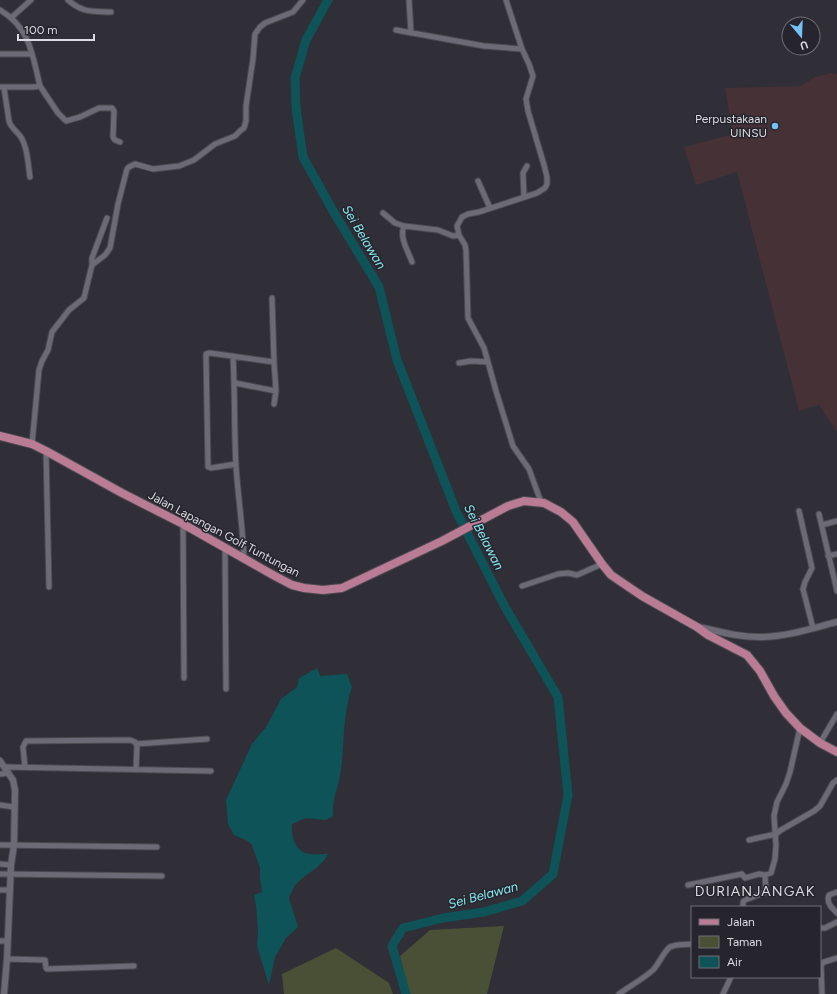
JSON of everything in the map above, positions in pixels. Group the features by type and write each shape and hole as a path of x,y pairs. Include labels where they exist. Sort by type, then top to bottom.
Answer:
{"main road":[{"name":"Jalan Lapangan Golf Tuntungan","path":"0,436 32,444 133,499 183,524 244,560 292,584 304,588 323,590 349,585 442,541 519,501 541,502 561,512 573,522 611,575 642,596 696,627"},
{"path":"696,627 747,656 760,671 778,703 800,728 820,743 837,752"}],"street":[{"path":"12,17 31,0"},
{"path":"68,0 76,7 81,9 111,12"},
{"path":"92,265 105,255 110,248 118,204 127,169 129,167 135,164 153,169 179,166 194,160 215,144 234,136 244,128 255,34 260,27 266,23 293,12 303,0"},
{"path":"409,0 411,33"},
{"path":"506,0 532,76 526,99 547,177 546,184 545,188 537,193 468,214 462,217 457,226 459,235 465,245 466,250 467,314 484,348 513,446 529,469 541,502"},
{"path":"0,10 12,17 25,34 40,86 64,120 80,117 99,108 112,108 114,111 113,137 115,140 120,142"},
{"path":"396,30 484,46 522,49"},
{"path":"0,54 32,54"},
{"path":"30,177 24,143 20,134 10,125 2,87 40,86"},
{"path":"524,197 522,173 527,166"},
{"path":"478,181 490,208"},
{"path":"383,213 395,223 404,226 438,230 453,236 459,235"},
{"path":"32,444 39,370 48,350 52,332 69,310 84,298 92,265 92,258 107,218"},
{"path":"404,226 402,230 402,237 412,262"},
{"path":"272,298 276,390 274,404"},
{"path":"236,464 211,468 208,467 206,354 274,362"},
{"path":"233,356 235,384 236,464 244,560"},
{"path":"459,363 471,361 488,362"},
{"path":"235,384 276,390"},
{"path":"46,451 49,587"},
{"path":"799,511 812,568 803,589 813,628"},
{"path":"819,514 837,592"},
{"path":"822,525 837,521"},
{"path":"183,524 184,678"},
{"path":"225,549 226,689"},
{"path":"828,556 837,554"},
{"path":"522,586 558,574 564,573 576,575 602,564"},
{"name":"Jalan Lapangan Golf Tuntungan","path":"696,627 733,635 763,637 779,635 837,622"},
{"path":"820,743 837,714"},
{"path":"688,885 742,874 745,878 758,874 770,874 775,859 776,834 774,816 777,802 790,772 800,728"},
{"path":"25,768 23,747 26,741 130,740 136,744 207,739"},
{"path":"136,744 136,770"},
{"path":"0,761 13,780 15,790 14,846 9,890 7,959 3,977 4,994"},
{"path":"5,767 211,771"},
{"path":"0,774 9,773"},
{"path":"749,840 776,834 814,811 820,806 832,783 837,780"},
{"path":"0,805 14,807"},
{"path":"0,845 157,848"},
{"path":"0,864 11,865"},
{"path":"0,874 162,876"},
{"path":"743,906 743,902 745,900 766,892 765,875"},
{"path":"0,890 9,890"},
{"path":"837,892 829,895 828,898 829,904 837,913"},
{"path":"821,928 837,922"},
{"path":"0,941 7,941"},
{"path":"619,994 651,972 659,964 665,952 670,947 691,944"},
{"path":"822,994 821,965 824,962 837,958"},
{"path":"7,959 45,960 47,969 134,966"},
{"path":"723,994 731,978"}],"shaded area":[{"path":"831,73 837,74 837,432 819,405 799,411 737,172 696,185 684,147 733,134 725,88 800,86 815,77"}],"green space":[{"path":"504,926 487,994 409,994 400,956 430,930"},
{"path":"336,948 389,983 393,994 284,994 282,974"}],"water":[{"path":"317,668 320,676 347,674 352,687 345,720 342,765 334,800 333,816 326,820 306,818 292,824 294,840 301,851 310,854 328,854 322,863 294,886 289,898 298,927 286,938 275,957 269,985 257,946 258,932 254,895 262,892 260,868 252,845 248,841 234,835 228,824 226,800 252,744 266,727 281,699 297,687 299,678"}],"waterway":[{"name":"Sei Belawan","path":"328,0 306,40 295,78 296,108 303,157 336,216 379,287 397,360 456,511 505,607 558,697 568,795 553,874 522,901 484,912 443,918 403,928 392,946 406,994"}],"place":[{"name":"Perpustakaan UINSU","path":"775,126"}],"district":[{"name":"DURIANJANGAK","path":"755,891"}]}
